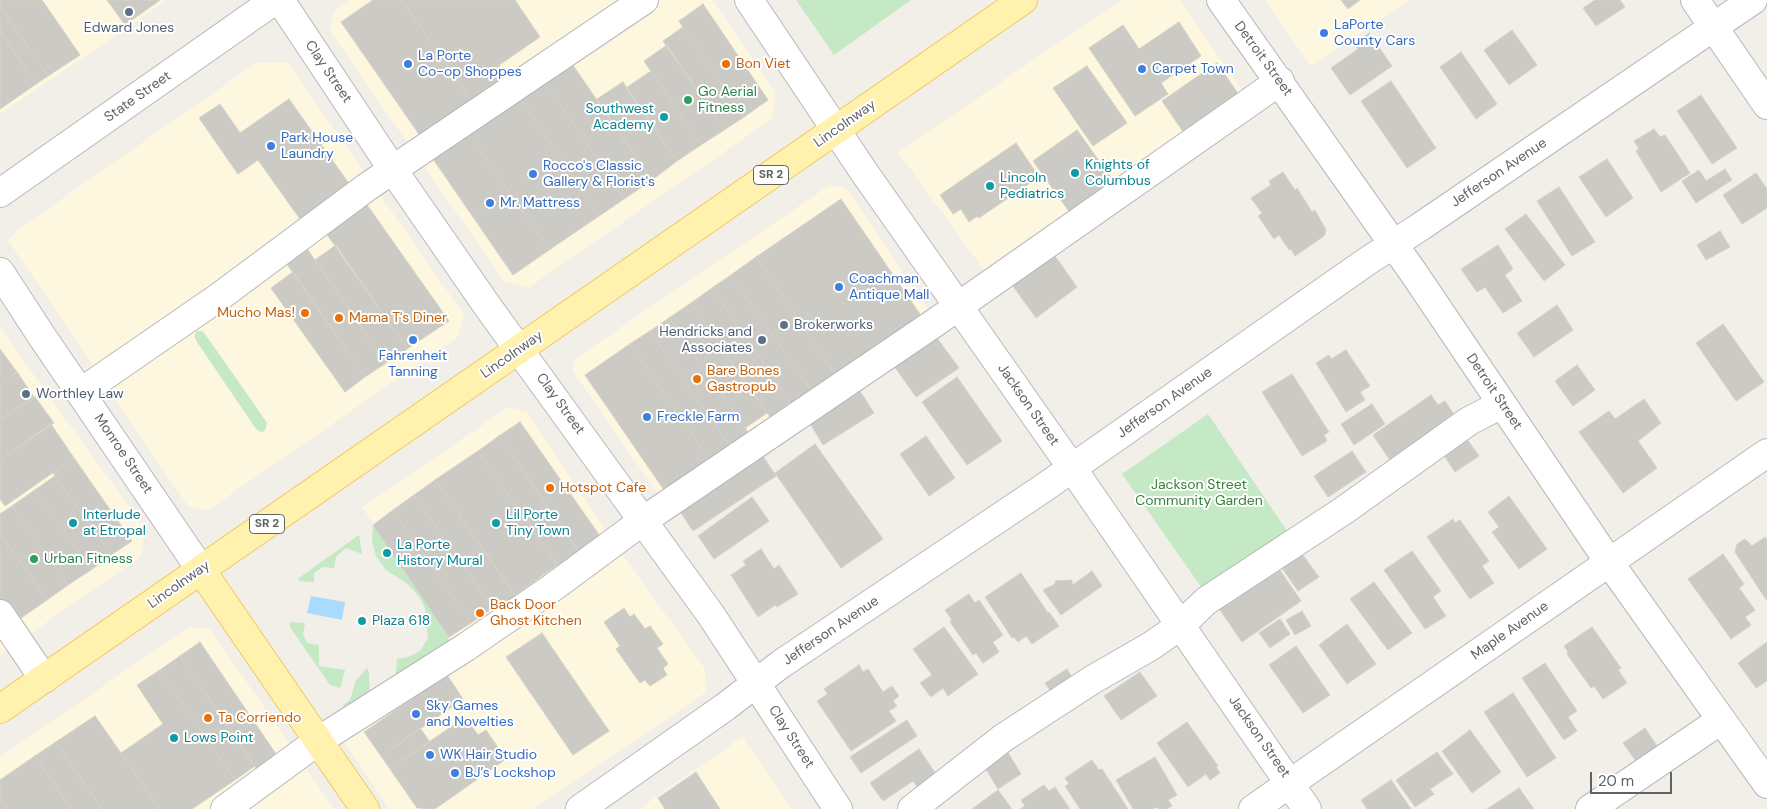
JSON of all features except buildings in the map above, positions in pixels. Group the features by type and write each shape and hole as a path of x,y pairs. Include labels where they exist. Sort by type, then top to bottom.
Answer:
{"main road":[{"name":"Lincolnway","path":"0,709 1024,0"},
{"name":"Monroe Street","path":"201,570 365,809"}],"street":[{"name":"State Street","path":"0,193 275,0"},
{"name":"Clay Street","path":"280,0 393,170 519,350 644,520 757,683 774,713 838,809"},
{"path":"81,392 219,297 367,187 644,0"},
{"name":"Jackson Street","path":"749,0 836,130 1307,809"},
{"name":"Detroit Street","path":"1221,0 1280,81 1609,562 1767,784"},
{"path":"1695,0 1767,105"},
{"name":"Jefferson Avenue","path":"580,809 725,707 781,664 1072,468 1366,262 1753,0"},
{"path":"225,809 318,741 466,647 552,588 644,520 959,306 1280,81"},
{"name":"Monroe Street","path":"0,272 201,570"},
{"path":"912,809 1004,738 1092,680 1151,646 1181,625 1206,602 1343,511 1469,421 1502,404"},
{"name":"Maple Avenue","path":"1253,809 1767,453"},
{"path":"0,614 44,679"},
{"path":"1590,809 1721,720"}],"shaded area":[{"path":"0,0 167,0 0,114"},
{"path":"351,0 712,0 775,91 772,119 528,288 504,281 330,31 334,11"},
{"path":"1122,0 1180,0 1245,95 989,277 898,152"},
{"name":"LaPorte County Cars","path":"1265,0 1409,0 1311,66"},
{"path":"287,62 464,315 458,337 208,510 188,506 8,240 19,229 256,63"},
{"path":"830,185 846,188 931,314 660,497 572,370 576,358"},
{"path":"0,328 145,529 141,556 0,655"},
{"path":"509,407 527,412 611,539 705,669 706,692 533,809 389,809 340,735 454,643 362,507"},
{"path":"189,627 210,629 334,809 0,809 0,757"},
{"path":"742,737 792,809 639,809"}],"green space":[{"path":"796,0 911,0 834,55"},
{"path":"197,331 202,331 205,334 267,423 265,431 261,432 256,429 197,342 195,334"},
{"name":"Jackson Street Community Garden","path":"1208,414 1289,534 1204,591 1122,474"},
{"path":"373,525 449,637 447,645 395,681 397,659 408,657 420,651 428,638 425,608 420,598 408,584 386,570 376,556 372,541"},
{"path":"359,535 362,554 346,548 336,557 334,568 323,567 314,573 314,582 299,581 299,578"},
{"path":"289,622 305,623 303,634 307,643 319,645 319,666 345,670 340,688 330,685 290,627"},
{"path":"367,668 369,672 370,698 348,713 343,705 350,700 356,680"}],"water":[{"path":"311,596 345,602 342,620 307,613"}],"place":[{"name":"Edward Jones","path":"129,12"},
{"name":"LaPorte County Cars","path":"1324,33"},
{"name":"La Porte Co-op Shoppes","path":"408,64"},
{"name":"Bon Viet","path":"726,64"},
{"name":"Carpet Town","path":"1142,69"},
{"name":"Go Aerial Fitness","path":"688,100"},
{"name":"Southwest Academy","path":"664,117"},
{"name":"Park House Laundry","path":"271,146"},
{"name":"Knights of Columbus","path":"1075,173"},
{"name":"Rocco's Classic Gallery & Florist's","path":"533,174"},
{"name":"Lincoln Pediatrics","path":"990,186"},
{"name":"Mr. Mattress","path":"490,203"},
{"name":"Coachman Antique Mall","path":"839,287"},
{"name":"Mucho Mas!","path":"305,313"},
{"name":"Mama T's Diner","path":"339,318"},
{"name":"Brokerworks","path":"784,325"},
{"name":"Fahrenheit Tanning","path":"413,340"},
{"name":"Hendricks and Associates","path":"762,340"},
{"name":"Bare Bones Gastropub","path":"697,379"},
{"name":"Worthley Law","path":"26,394"},
{"name":"Freckle Farm","path":"647,417"},
{"name":"Hotspot Cafe","path":"550,488"},
{"name":"Interlude at Etropal","path":"73,523"},
{"name":"Lil Porte Tiny Town","path":"496,523"},
{"name":"La Porte History Mural","path":"387,553"},
{"name":"Urban Fitness","path":"34,559"},
{"name":"Back Door Ghost Kitchen","path":"480,613"},
{"name":"Plaza 618","path":"362,621"},
{"name":"Sky Games and Novelties","path":"416,714"},
{"name":"Ta Corriendo","path":"208,718"},
{"name":"Lows Point","path":"174,738"},
{"name":"WK Hair Studio","path":"430,755"},
{"name":"BJ’s Lockshop","path":"455,773"}]}
